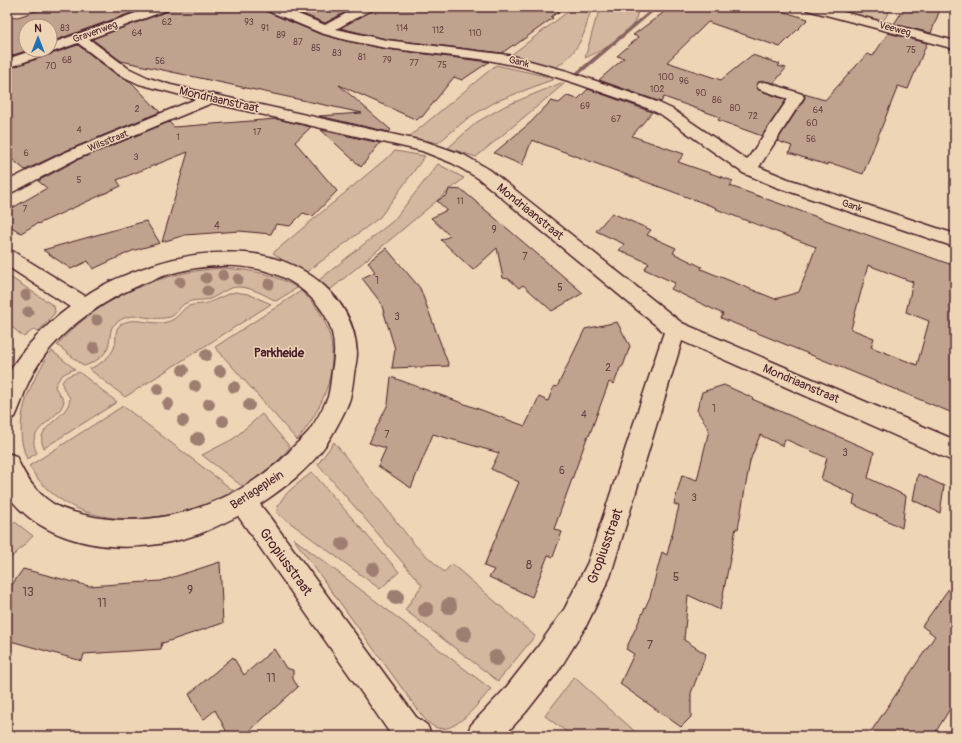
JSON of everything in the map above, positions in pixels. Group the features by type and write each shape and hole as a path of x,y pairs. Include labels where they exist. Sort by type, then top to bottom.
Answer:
{"street":[{"name":"Gravenweg","path":"58,46 163,7"},
{"name":"Gank","path":"270,7 325,30 347,36 381,43 508,59 544,69 652,105 667,112 749,169 782,183 955,241"},
{"path":"325,30 367,7"},
{"name":"Veeweg","path":"811,7 955,45"},
{"name":"Mondriaanstraat","path":"79,38 123,71 144,81 211,98 427,147 458,159 484,174 674,328 955,451"},
{"path":"7,64 24,58"},
{"path":"749,169 797,97 764,86"},
{"name":"Wilsstraat","path":"7,188 70,156 211,98"},
{"path":"7,257 84,306"},
{"name":"Berlageplein","path":"7,410 18,380 31,359 46,340 84,306 106,293 150,272 194,261 237,259 276,266 294,273 309,283 330,304 343,331 346,347 344,381 330,418 318,436 303,454 281,476 244,502 216,516 186,526 156,532 126,535 98,533 72,527 55,520 31,504 17,486 7,464"},
{"name":"Gropiusstraat","path":"482,736 514,701 548,659 575,618 600,567 674,328"},
{"name":"Gropiusstraat","path":"244,502 405,728 416,736"}],"shaded area":[{"path":"574,7 595,7 589,16 584,33 578,44 572,53 555,68 511,55"},
{"path":"648,7 638,10 632,26 618,40 585,58 596,19 603,8"},
{"path":"823,7 892,7 882,23"},
{"path":"496,65 554,79 497,101 468,118 438,143 409,137"},
{"path":"561,83 564,84 476,157 448,148 477,122 505,106"},
{"path":"395,151 425,156 380,217 307,272 287,263 273,253"},
{"path":"438,164 464,178 330,290 319,280 393,221"},
{"path":"223,268 262,273 280,279 297,288 276,301 253,290 243,287 234,287 210,299 188,302 170,317 126,317 112,327 108,347 103,355 96,361 84,366 57,345 92,313 132,290 153,281 176,275 199,270"},
{"path":"7,275 54,306 54,314 39,331 34,329 24,337 7,323"},
{"path":"301,291 317,308 327,326 331,345 332,365 328,385 320,404 310,423 297,440 215,347"},
{"path":"235,292 248,294 271,304 125,397 89,369 101,363 108,357 115,345 117,329 125,322 136,321 161,323 171,321 189,306 207,303"},
{"path":"52,351 75,369 62,375 56,383 55,387 64,401 56,414 38,431 34,444 37,453 27,459 21,431 25,402 37,375"},
{"path":"79,372 117,402 44,448 42,440 43,434 47,428 64,412 70,398 62,384 63,381 67,376"},
{"path":"123,406 234,491 207,503 180,512 156,517 131,519 107,517 84,511 63,501 45,486 29,466"},
{"path":"262,414 290,447 268,470 242,486 202,455 233,439"},
{"path":"334,442 414,544 444,572 452,564 535,636 498,681 405,610 422,585 318,464"},
{"path":"312,472 399,572 380,589 277,513 278,507 285,495"},
{"path":"15,522 33,536 7,562 7,526"},
{"path":"293,538 491,689 458,723 442,729 431,725 423,717"},
{"path":"574,677 640,736 572,736 545,716"}],"building":[{"path":"48,7 148,7 58,39 58,18 18,18 18,54 7,57 7,16 18,17"},
{"path":"170,7 263,7 265,11 320,34 346,41 386,49 489,62 462,80 454,77 422,117 417,120 339,85 391,130 389,132 319,116 362,113 121,61 92,39 168,11"},
{"path":"285,7 355,7 325,23"},
{"path":"374,7 565,7 551,17 553,18 502,53 386,39 340,28 372,11"},
{"path":"671,7 768,7 808,19 780,47 708,22 667,62 721,80 752,55 780,64 778,66 786,68 774,83 764,81 759,82 756,85 759,90 786,100 762,136 718,120 720,117 664,97 661,102 599,80 624,58 617,56 639,37 633,35"},
{"path":"905,7 941,7 931,33 894,24"},
{"path":"888,33 927,43 908,89 898,86 863,174 837,165 827,163 827,165 789,153 792,146 777,141 805,98 804,94 825,100 867,54 873,56"},
{"path":"78,45 117,75 131,82 160,112 63,152 25,170 7,155 7,69 40,58 58,58 58,52"},
{"path":"588,89 652,112 632,136 684,154 678,162 733,181 730,186 955,266 955,414 721,318 723,314 671,289 675,283 644,269 649,263 619,250 624,244 596,231 612,213 651,230 647,235 676,248 673,253 702,267 701,269 775,299 799,292 816,247 716,209 717,208 532,140 522,165 494,153 530,123 551,101 559,103 567,96 578,99","holes":["868,265 913,282 906,312 929,321 917,365 871,347 874,338 851,329"]},
{"path":"277,119 311,127 295,142 337,191 313,216 303,213 290,226 276,224 271,234 239,231 185,235 162,242 188,152 117,180 121,186 38,223 21,233 7,224 7,211 47,188 38,181 77,160 169,122 174,127"},
{"path":"321,130 380,143 361,167"},
{"path":"449,189 462,190 583,293 552,311 523,285 519,288 509,279 503,278 497,248 473,270 441,240 450,236 431,218 447,210 437,201 447,195"},
{"path":"146,221 160,243 132,251 93,269 88,261 71,269 43,250"},
{"path":"386,248 420,288 449,366 392,368 395,349 381,303 362,278 375,272 368,262"},
{"path":"617,322 630,346 623,366 620,368 614,384 609,382 589,436 588,435 554,529 562,532 553,557 548,555 532,597 489,577 494,570 484,566 519,482 491,469 499,453 433,434 411,488 378,466 386,448 369,443 388,404 391,377 525,426 539,397 548,401 554,386 557,387 585,329"},
{"path":"724,385 753,398 752,399 874,452 868,478 906,496 902,528 853,504 855,495 821,479 827,458 785,439 783,446 760,435 750,461 738,529 736,528 720,610 688,595 684,640 706,654 691,693 691,717 681,727 620,684 634,654 626,649 650,597 662,552 667,555 679,506 674,504 682,475 697,480 709,430 697,410 702,392"},
{"path":"918,474 944,486 940,513 913,500"},
{"path":"220,562 223,623 163,643 162,642 161,649 84,654 82,661 7,640 7,592 23,569 89,586 161,581"},
{"path":"955,580 955,701 933,736 868,736 935,636 922,626"},
{"path":"274,649 286,668 293,670 293,679 298,687 244,736 229,736 215,710 203,720 189,694 233,657 244,675"}],"waterway":[{"path":"578,73 657,7"}],"district":[{"name":"Parkheide","path":"279,353"}]}
